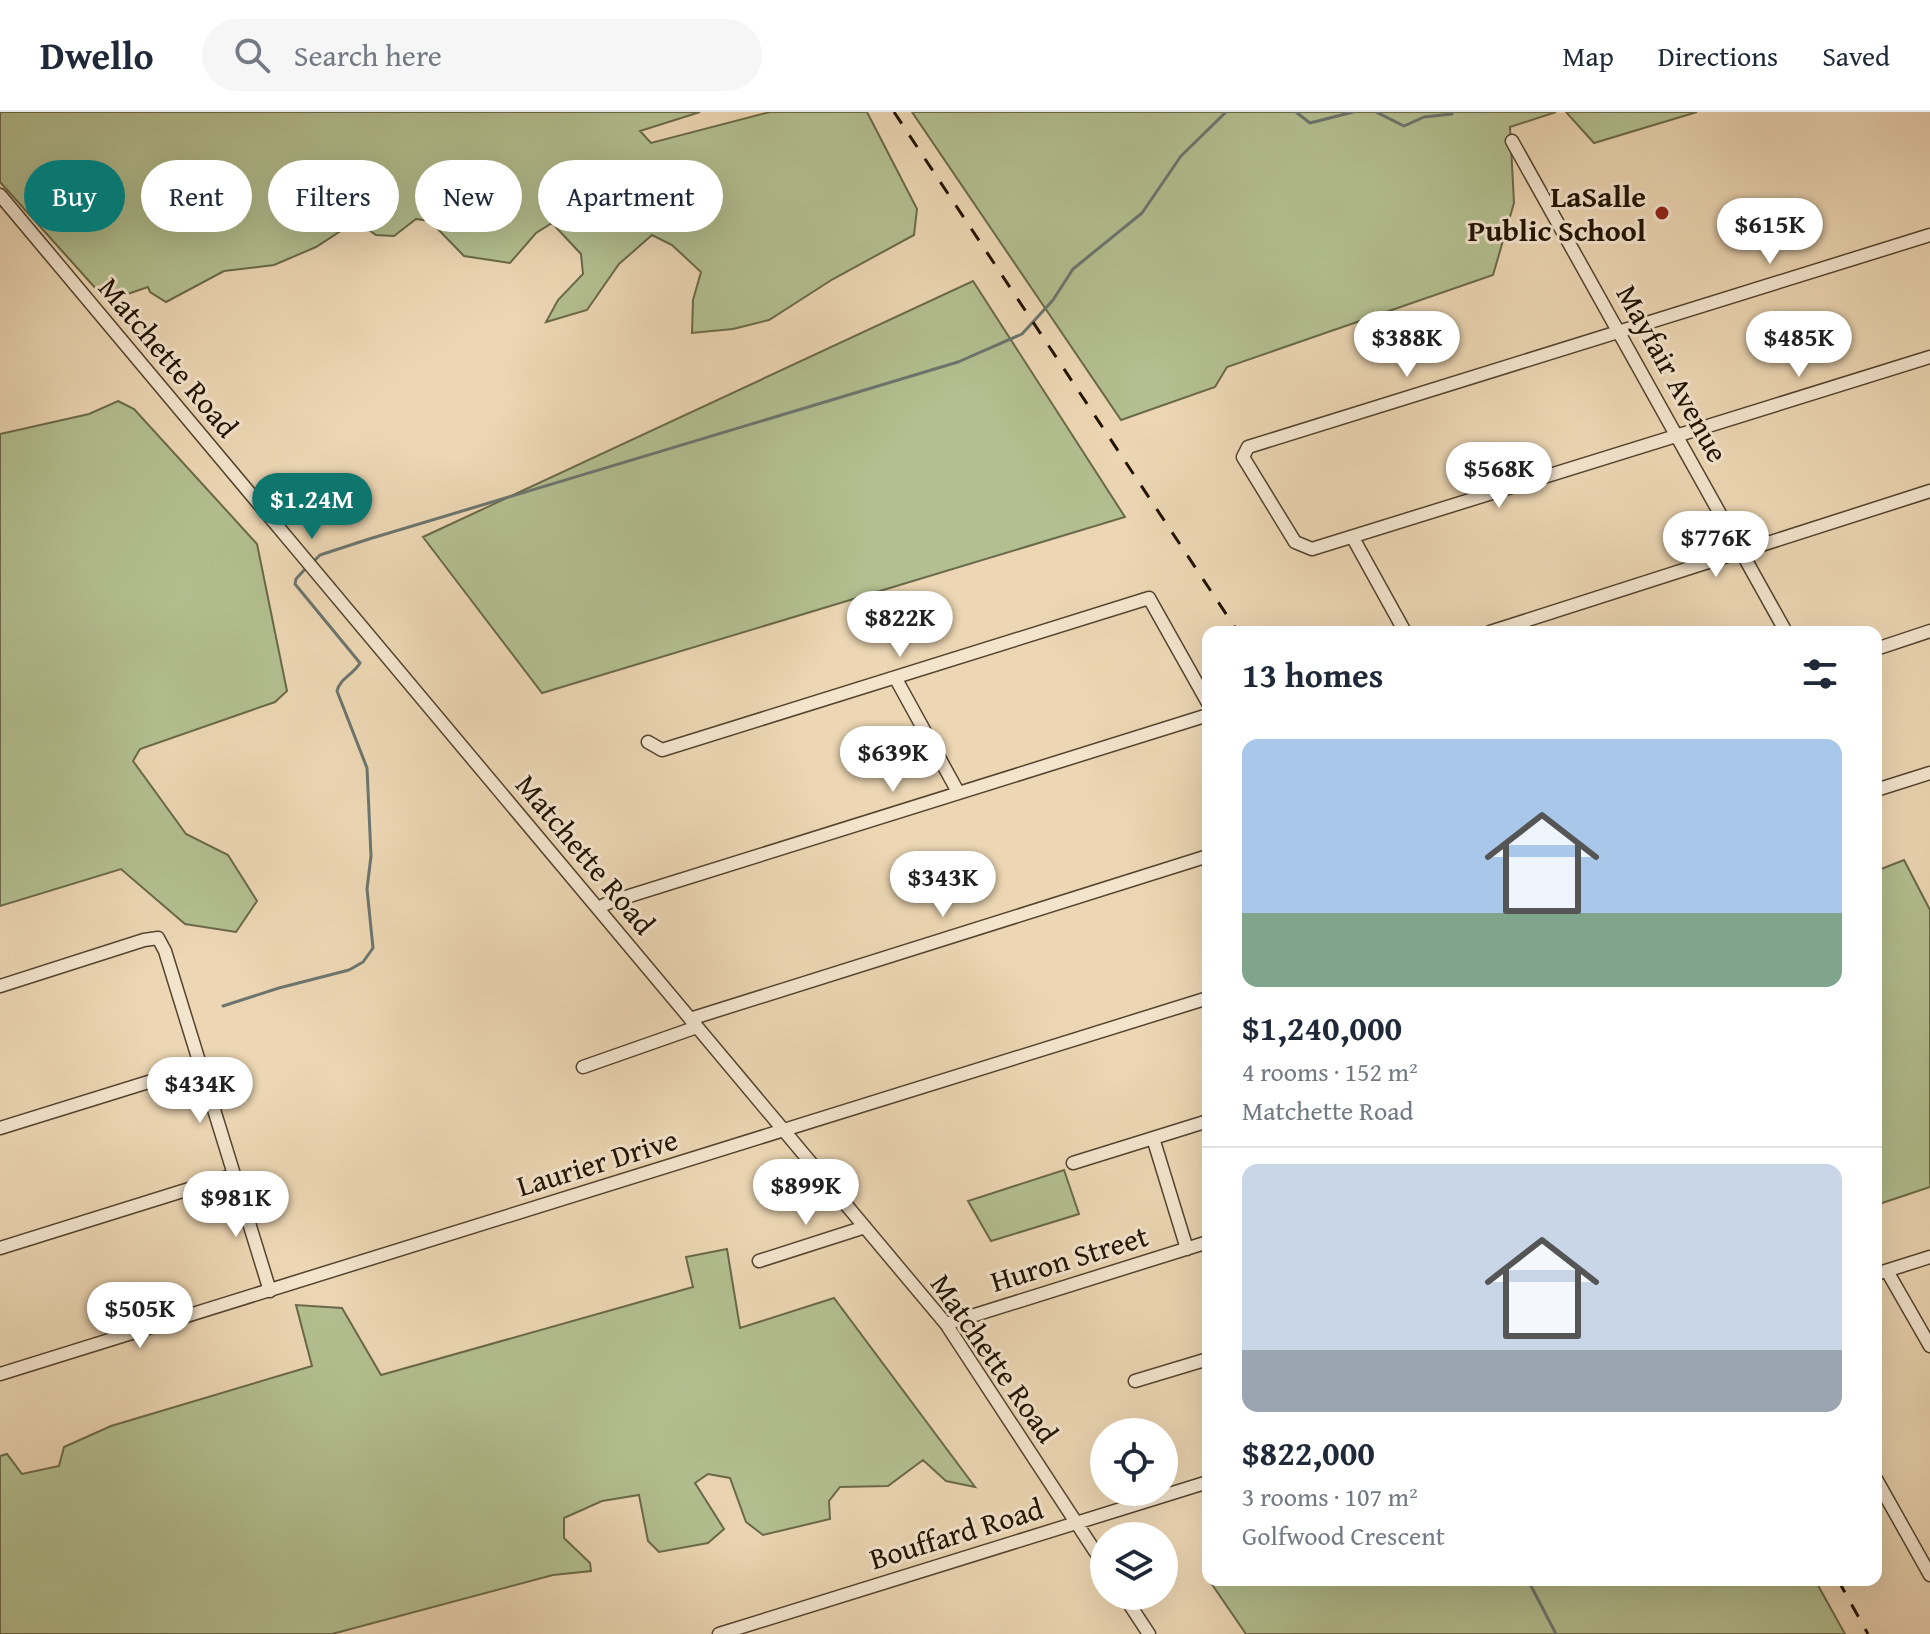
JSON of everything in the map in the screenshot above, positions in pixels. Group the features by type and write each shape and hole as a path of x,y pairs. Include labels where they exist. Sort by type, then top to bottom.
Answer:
{"street":[{"name":"Mayfair Avenue","path":"1512,141 1783,626"},
{"name":"Matchette Road","path":"0,195 946,1324 1090,1544"},
{"path":"1930,235 1248,447 1244,451 1244,463 1295,542 1312,549 1930,357"},
{"path":"1509,626 1930,491"},
{"path":"1353,538 1402,626"},
{"path":"648,742 662,750 1149,598 1202,692"},
{"path":"1882,647 1930,631"},
{"path":"896,679 958,792"},
{"path":"598,908 1202,717"},
{"path":"1882,788 1930,773"},
{"path":"583,1067 694,1023 1202,858"},
{"path":"0,986 158,938 165,951 270,1291"},
{"name":"Laurier Drive","path":"0,1374 1202,1000"},
{"path":"0,1128 200,1066"},
{"path":"1073,1163 1202,1123"},
{"path":"1153,1138 1187,1249"},
{"path":"0,1248 234,1175"},
{"path":"759,1261 865,1227"},
{"name":"Huron Street","path":"946,1324 1202,1244"},
{"path":"1930,1257 1882,1272 1930,1346"},
{"path":"1135,1381 1202,1361"},
{"name":"Bouffard Road","path":"719,1634 1202,1484"},
{"path":"1882,1490 1930,1575"},
{"path":"1133,1610 1149,1634"}],"green space":[{"path":"0,112 700,112 640,131 651,143 770,112 867,112 917,209 914,235 833,279 769,320 733,329 692,333 693,300 701,272 672,245 652,235 619,264 587,310 546,322 558,300 583,274 581,254 560,232 723,232 723,160 538,160 538,232 510,263 464,256 441,232 522,232 522,160 415,160 415,220 394,236 372,232 399,232 399,160 268,160 268,232 339,232 316,247 274,265 224,271 166,302 150,292 148,287 107,301 45,232 125,232 125,160 24,160 24,209 0,182"},
{"path":"912,112 1556,112 1510,127 1514,203 1493,275 1227,367 1215,387 1121,420"},
{"path":"1566,112 1697,112 1594,143"},
{"path":"973,281 1125,517 542,693 423,537"},
{"path":"118,401 134,409 257,544 287,691 275,702 140,749 133,761 186,834 228,855 257,901 236,932 185,924 121,869 0,906 0,434 89,414"},
{"path":"1904,860 1930,910 1930,1187 1882,1203 1882,869"},
{"path":"1064,1170 1079,1214 991,1241 968,1201"},
{"path":"727,1249 740,1328 834,1298 975,1487 946,1481 923,1460 888,1486 840,1487 829,1501 830,1519 763,1535 746,1522 730,1478 708,1474 695,1483 724,1529 708,1543 659,1552 648,1541 639,1495 602,1501 564,1518 564,1538 590,1563 591,1571 553,1575 332,1634 0,1634 0,1456 7,1454 22,1474 59,1466 64,1447 111,1426 312,1366 296,1305 342,1308 381,1375 693,1287 686,1257"},
{"path":"1213,1586 1818,1586 1845,1634 1246,1634"}],"waterway":[{"path":"312,563 320,555 369,539 958,362 1022,334 1053,300 1073,269 1142,213 1181,156 1226,112"},
{"path":"1296,112 1310,123 1353,112"},
{"path":"1376,112 1404,126 1424,117 1452,114"},
{"path":"223,1006 349,970 363,962 373,948 367,889 371,856 367,768 337,691 360,663 295,584 306,568"},
{"path":"1531,1586 1556,1634"}],"railway":[{"path":"894,112 1234,626"},
{"path":"1841,1586 1868,1634"}],"place":[{"name":"LaSalle Public School","path":"1662,213"}]}
